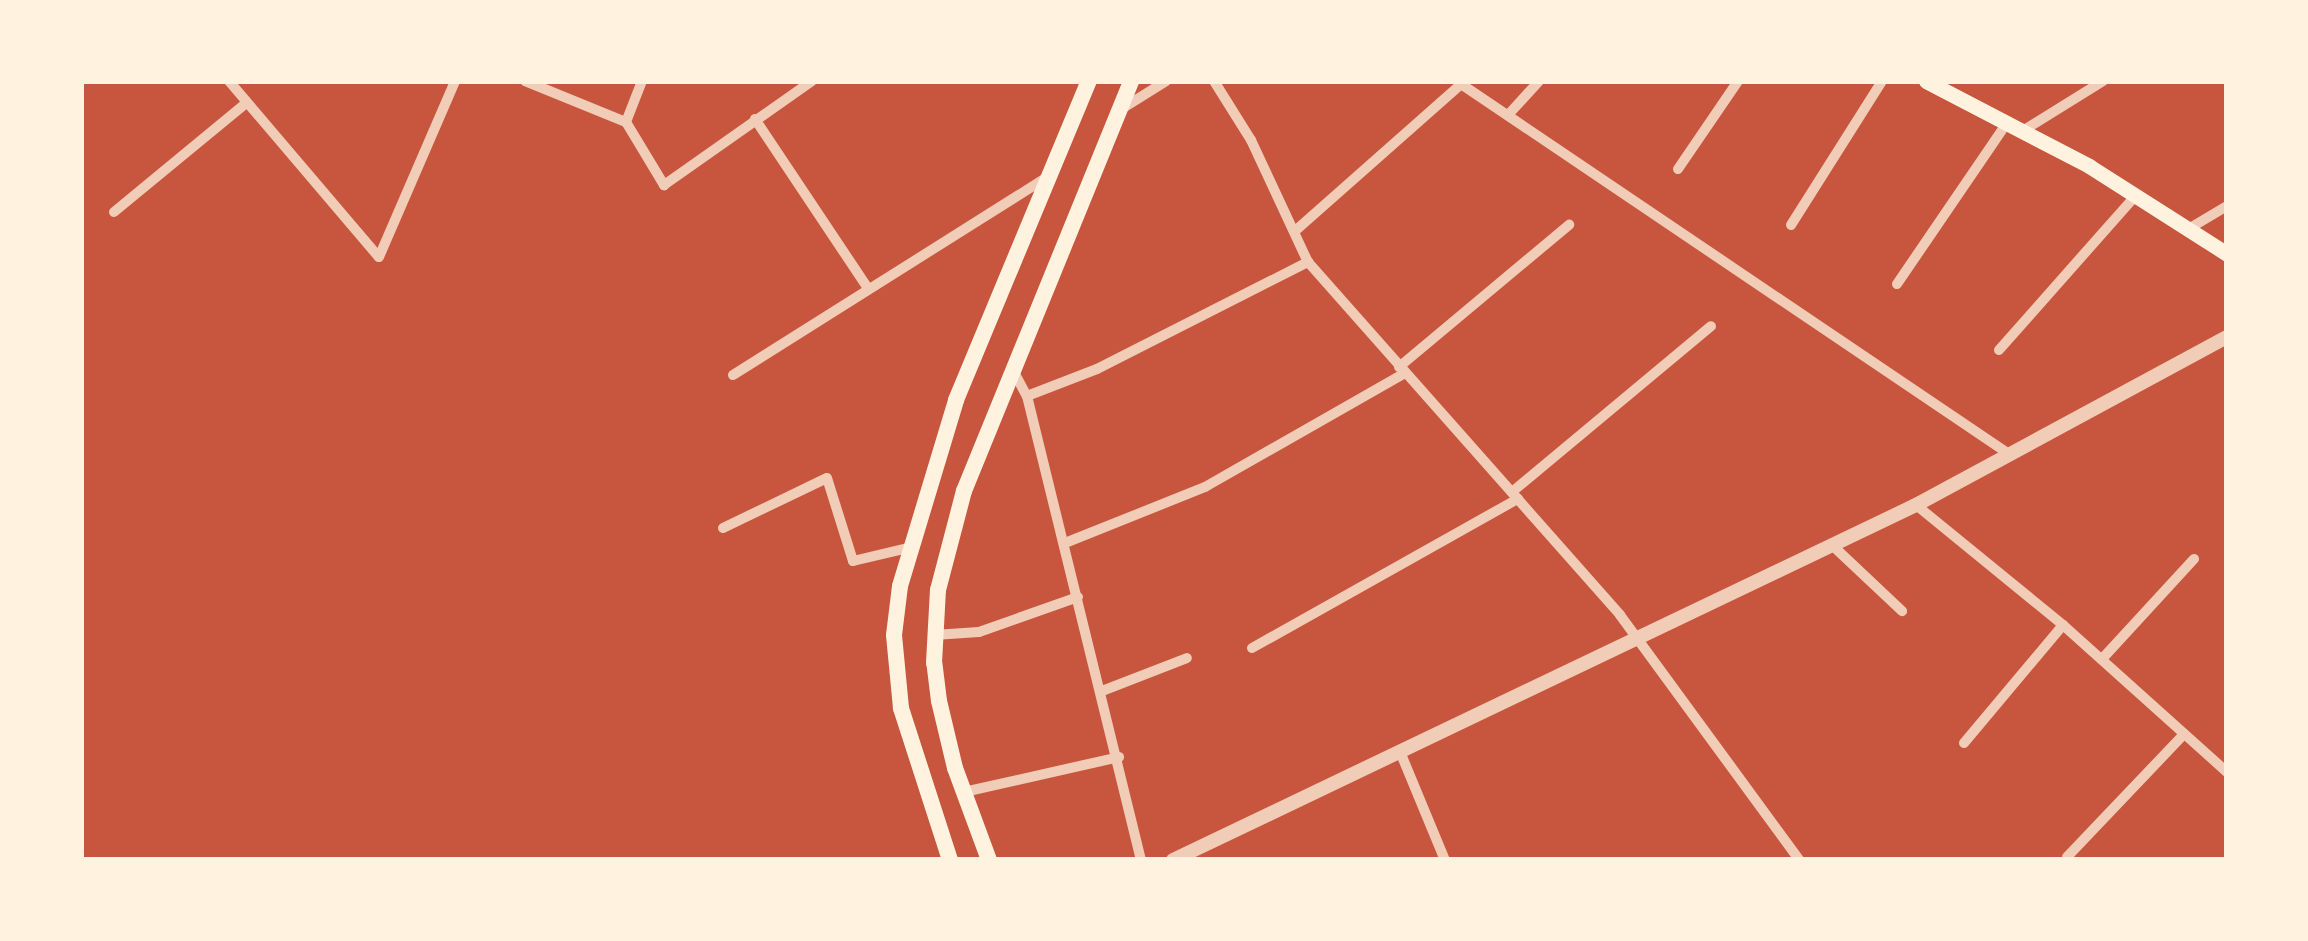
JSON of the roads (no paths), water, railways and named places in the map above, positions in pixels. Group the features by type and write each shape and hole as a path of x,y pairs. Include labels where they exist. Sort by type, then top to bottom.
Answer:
{"main road":[{"path":"950,860 912,757 897,683 896,611 908,548 956,400 1089,81"},
{"path":"989,860 939,701 934,635 953,528 1012,369 1131,81"},
{"path":"1926,81 2024,130 2227,254"}],"street":[{"path":"230,81 379,256 454,81"},
{"path":"525,81 626,122 664,185 812,81"},
{"path":"626,122 642,81"},
{"path":"1118,112 1166,81"},
{"path":"1214,81 1251,140 1308,262 1515,495 1636,641 1799,860"},
{"path":"1508,115 1539,81"},
{"path":"1678,169 1738,81"},
{"path":"1791,225 1882,81"},
{"path":"2024,130 2103,81"},
{"path":"1295,231 1461,84 2009,454"},
{"path":"114,212 245,104"},
{"path":"755,118 867,287"},
{"path":"1897,284 2008,121"},
{"path":"733,375 1049,176"},
{"path":"1999,350 2136,195"},
{"path":"2190,228 2227,206"},
{"path":"1064,543 1204,487 1402,370 1569,225"},
{"path":"1027,396 1097,369 1308,262"},
{"path":"1252,648 1515,495 1711,326"},
{"path":"1173,860 1916,505 2227,337"},
{"path":"1012,369 1027,396 1142,860"},
{"path":"723,528 826,478 853,561 908,548"},
{"path":"1916,505 2063,625 2226,770"},
{"path":"1833,546 1902,611"},
{"path":"2102,659 2194,559"},
{"path":"934,635 979,632 1078,597"},
{"path":"1964,743 2063,625"},
{"path":"1102,691 1187,658"},
{"path":"2067,857 2184,734"},
{"path":"1401,754 1445,860"},
{"path":"964,792 1119,757"}]}
